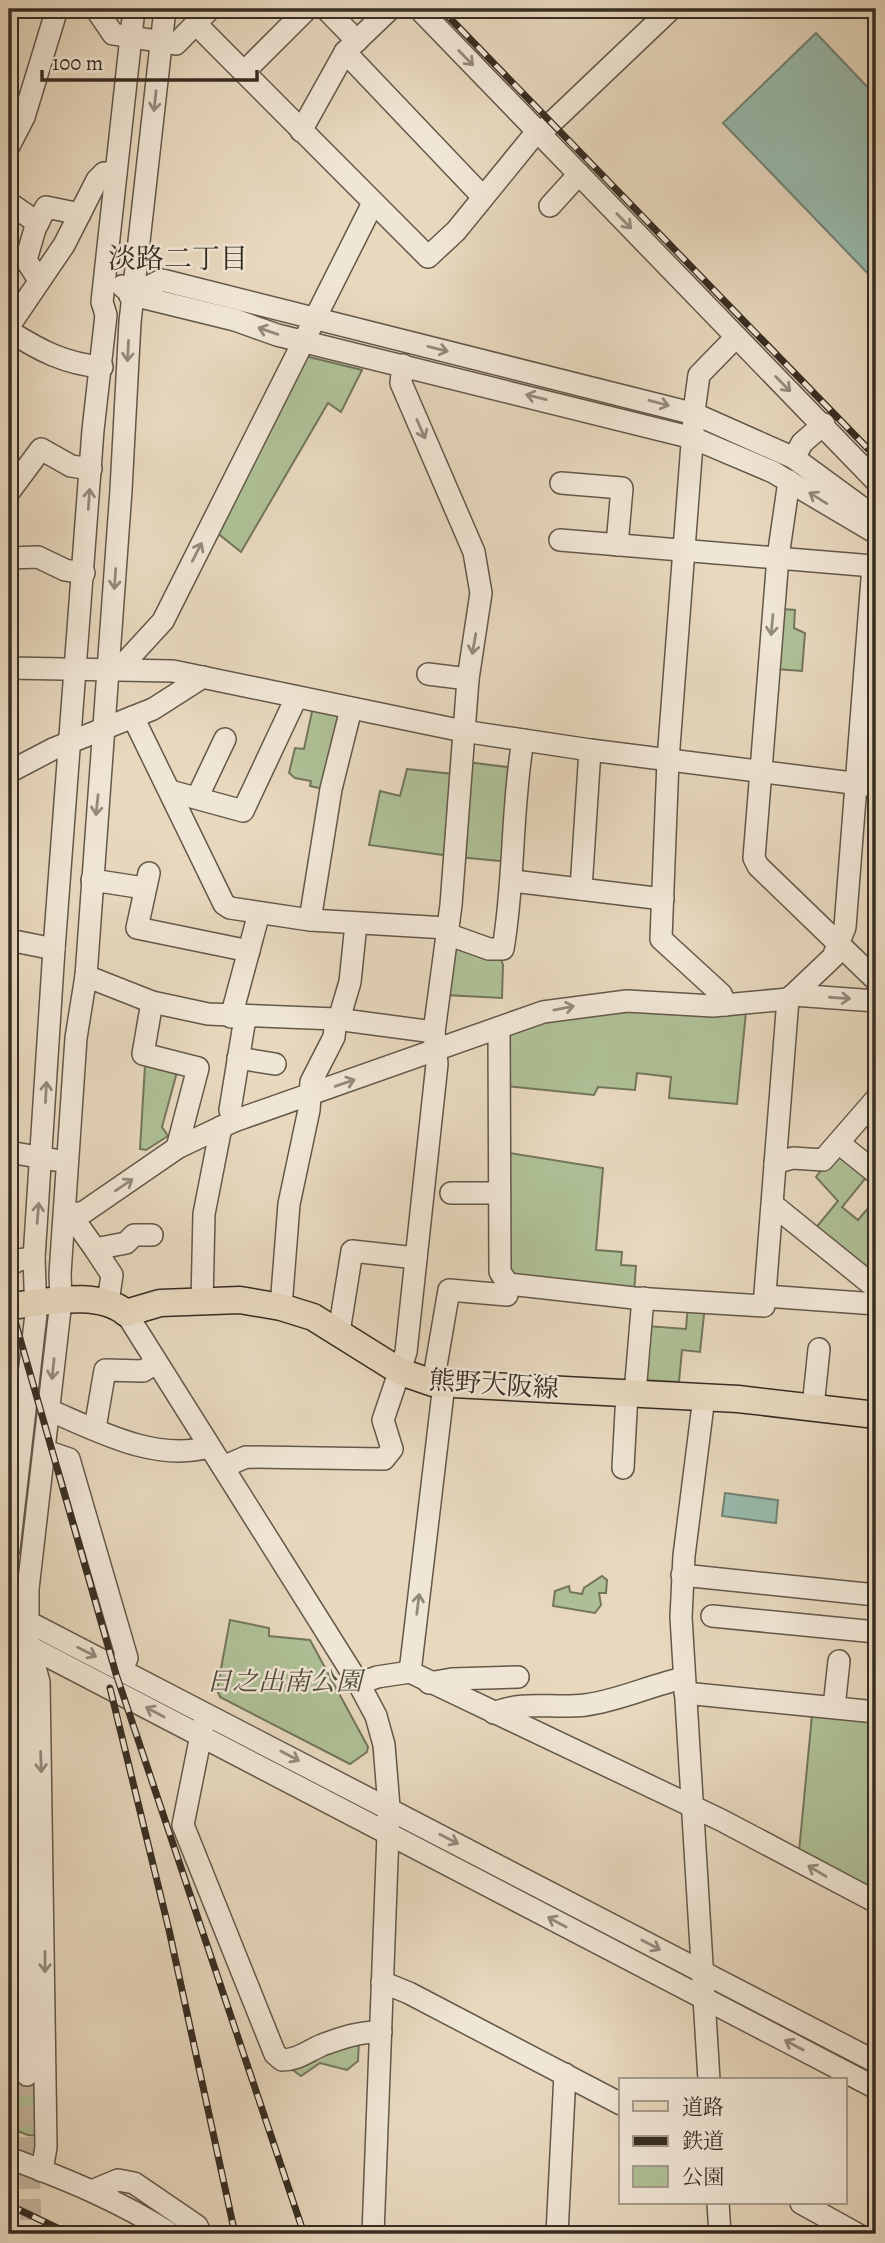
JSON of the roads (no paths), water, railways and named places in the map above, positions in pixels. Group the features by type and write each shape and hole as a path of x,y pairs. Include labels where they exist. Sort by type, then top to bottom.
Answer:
{"main road":[{"name":"熊野大阪線","path":"9,1307 48,1303 117,1308 240,1300 281,1307 313,1317 401,1372 439,1383 704,1397 876,1411"}],"street":[{"path":"9,146 24,117 57,9"},
{"path":"96,9 111,32 131,38 176,44 203,16 244,72 428,257 456,231 539,133 671,9"},
{"path":"42,2171 46,2147 38,1682 36,1665 18,1616 46,1451 49,1410 48,1303 34,1258 43,1160 54,949 91,469 106,315 103,302 134,9"},
{"path":"9,1549 17,1395 48,1303 65,1215 76,1038 86,976 104,731 114,669 133,295 165,9"},
{"path":"244,72 307,9"},
{"path":"326,9 351,47 483,197"},
{"path":"301,131 351,47 390,9"},
{"path":"419,9 736,337 824,424 876,481"},
{"path":"102,367 83,366 47,355 9,329 64,245 97,180 104,173 116,173"},
{"path":"550,206 579,174"},
{"path":"114,669 163,621 373,203"},
{"path":"9,204 38,223"},
{"path":"39,280 26,260 46,207 80,214"},
{"path":"108,246 110,266 119,284 133,295 235,320 302,341 693,438 871,516"},
{"path":"139,256 148,276 158,282"},
{"path":"106,315 133,295 162,280 589,386 695,414 794,458 871,516"},
{"path":"223,1467 236,1459 256,1456 384,1459 392,1449 383,1420 401,1372 416,1258 437,1064 435,1041 468,679 481,593 480,574 474,552 401,383 392,337"},
{"path":"726,1005 721,994 661,939 668,760 699,375 736,337"},
{"path":"582,410 589,386"},
{"path":"794,458 802,443 824,424"},
{"path":"9,492 41,449 71,466 91,469"},
{"path":"789,481 778,557 754,858 838,945 876,980"},
{"path":"561,483 622,488 617,545"},
{"path":"508,1284 764,1306 790,997 833,957 845,927 866,785 875,564 560,540"},
{"path":"9,558 38,557 65,570 84,573"},
{"path":"9,668 173,671 463,731 866,785"},
{"path":"428,674 468,679"},
{"path":"9,772 71,741 104,731 153,709 204,677"},
{"path":"170,791 243,811 296,698"},
{"path":"310,920 331,789 351,709"},
{"path":"133,718 224,904 230,908 310,920 447,931 489,949 503,950 513,881 513,809 523,740"},
{"path":"197,798 225,739"},
{"path":"581,889 590,750"},
{"path":"92,880 146,881 137,928 249,951"},
{"path":"513,881 663,899"},
{"path":"202,1302 204,1214 230,1110 238,1058 238,1017 249,951 259,913"},
{"path":"281,1307 289,1204 314,1072 334,1037 349,982 356,924"},
{"path":"9,940 54,949"},
{"path":"86,976 152,1002 238,1017 338,1019 435,1041"},
{"path":"65,1215 84,1212 177,1148 227,1124 310,1096 435,1041 499,1028 542,1012 627,1001 683,1006 726,1005 790,997 876,1001"},
{"path":"152,1002 143,1054 198,1068 177,1148"},
{"path":"410,1672 449,1290 506,1295 508,1284 500,1272 499,1028"},
{"path":"238,1058 275,1063"},
{"path":"775,1163 793,1158 823,1160 873,1110"},
{"path":"840,1144 876,1173"},
{"path":"9,1152 43,1160 68,1161"},
{"path":"451,1193 499,1193"},
{"path":"772,1208 777,1208 876,1288"},
{"path":"65,1215 78,1225 113,1275 117,1308 223,1467 359,1684 376,1716 384,1745 389,1807 373,2234"},
{"path":"95,1249 126,1243 134,1235 152,1235"},
{"path":"339,1332 352,1251 416,1258"},
{"path":"9,1266 18,1260 34,1258"},
{"path":"765,1296 876,1304"},
{"path":"623,1468 643,1297"},
{"path":"9,1314 20,1324 32,1349"},
{"path":"813,1407 819,1349"},
{"path":"95,1429 105,1370 143,1371 156,1363"},
{"path":"704,1397 682,1575 685,1686 709,2078"},
{"path":"49,1410 123,1440 162,1450 190,1451 209,1447"},
{"path":"46,1451 69,1459 127,1658 122,1670"},
{"path":"682,1575 869,1595 867,1631 712,1616"},
{"path":"18,1616 876,2062"},
{"path":"9,1636 388,1836 876,2088"},
{"path":"27,2075 24,1675 28,1646"},
{"path":"834,1707 839,1661"},
{"path":"359,1684 377,1677 410,1672 692,1807 876,1902"},
{"path":"429,1683 452,1679 518,1678"},
{"path":"494,1713 506,1708 534,1704 585,1705 685,1686 876,1712"},
{"path":"205,1713 183,1825 275,2054 282,2060 298,2059 333,2041 365,2032 381,2032"},
{"path":"382,1982 619,2103"},
{"path":"557,2234 565,2074"},
{"path":"9,2158 94,2190 171,2234"},
{"path":"94,2190 118,2180 134,2183 197,2226 201,2234"},
{"path":"718,2204 720,2234"},
{"path":"803,2204 858,2234"}],"tunnel":[{"path":"27,2075 31,2234"}],"railway":[{"path":"441,9 876,457"},
{"path":"9,1300 116,1674 304,2234"},
{"path":"110,1688 169,1930 235,2234"},
{"path":"9,2205 70,2234"}],"district":[{"name":"淡路二丁目","path":"178,258"}],"park label":[{"name":"日之出南公園","path":"284,1681"}]}
